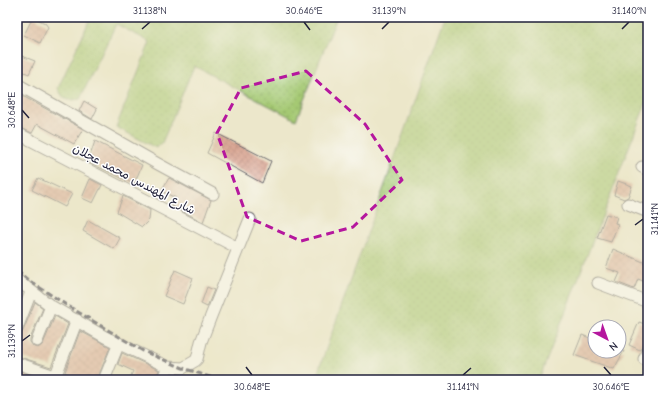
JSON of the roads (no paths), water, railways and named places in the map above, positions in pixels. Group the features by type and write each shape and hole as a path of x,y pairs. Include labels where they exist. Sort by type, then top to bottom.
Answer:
{"street":[{"path":"17,84 213,194"},
{"name":"شارع المهندس محمد عجلان","path":"17,133 238,248"},
{"path":"628,204 648,212"},
{"path":"17,280 51,306 119,343 168,367 183,368 195,362 197,359 201,342 250,220"},
{"path":"598,283 648,302"},
{"path":"17,328 31,292"},
{"path":"37,341 51,306"},
{"path":"55,378 77,320"},
{"path":"104,380 119,343"},
{"path":"648,349 644,359 648,360"},
{"path":"17,363 55,378 66,380"},
{"path":"162,380 168,367"}],"railway":[{"path":"17,271 68,306 143,351 183,368 219,380"}]}
